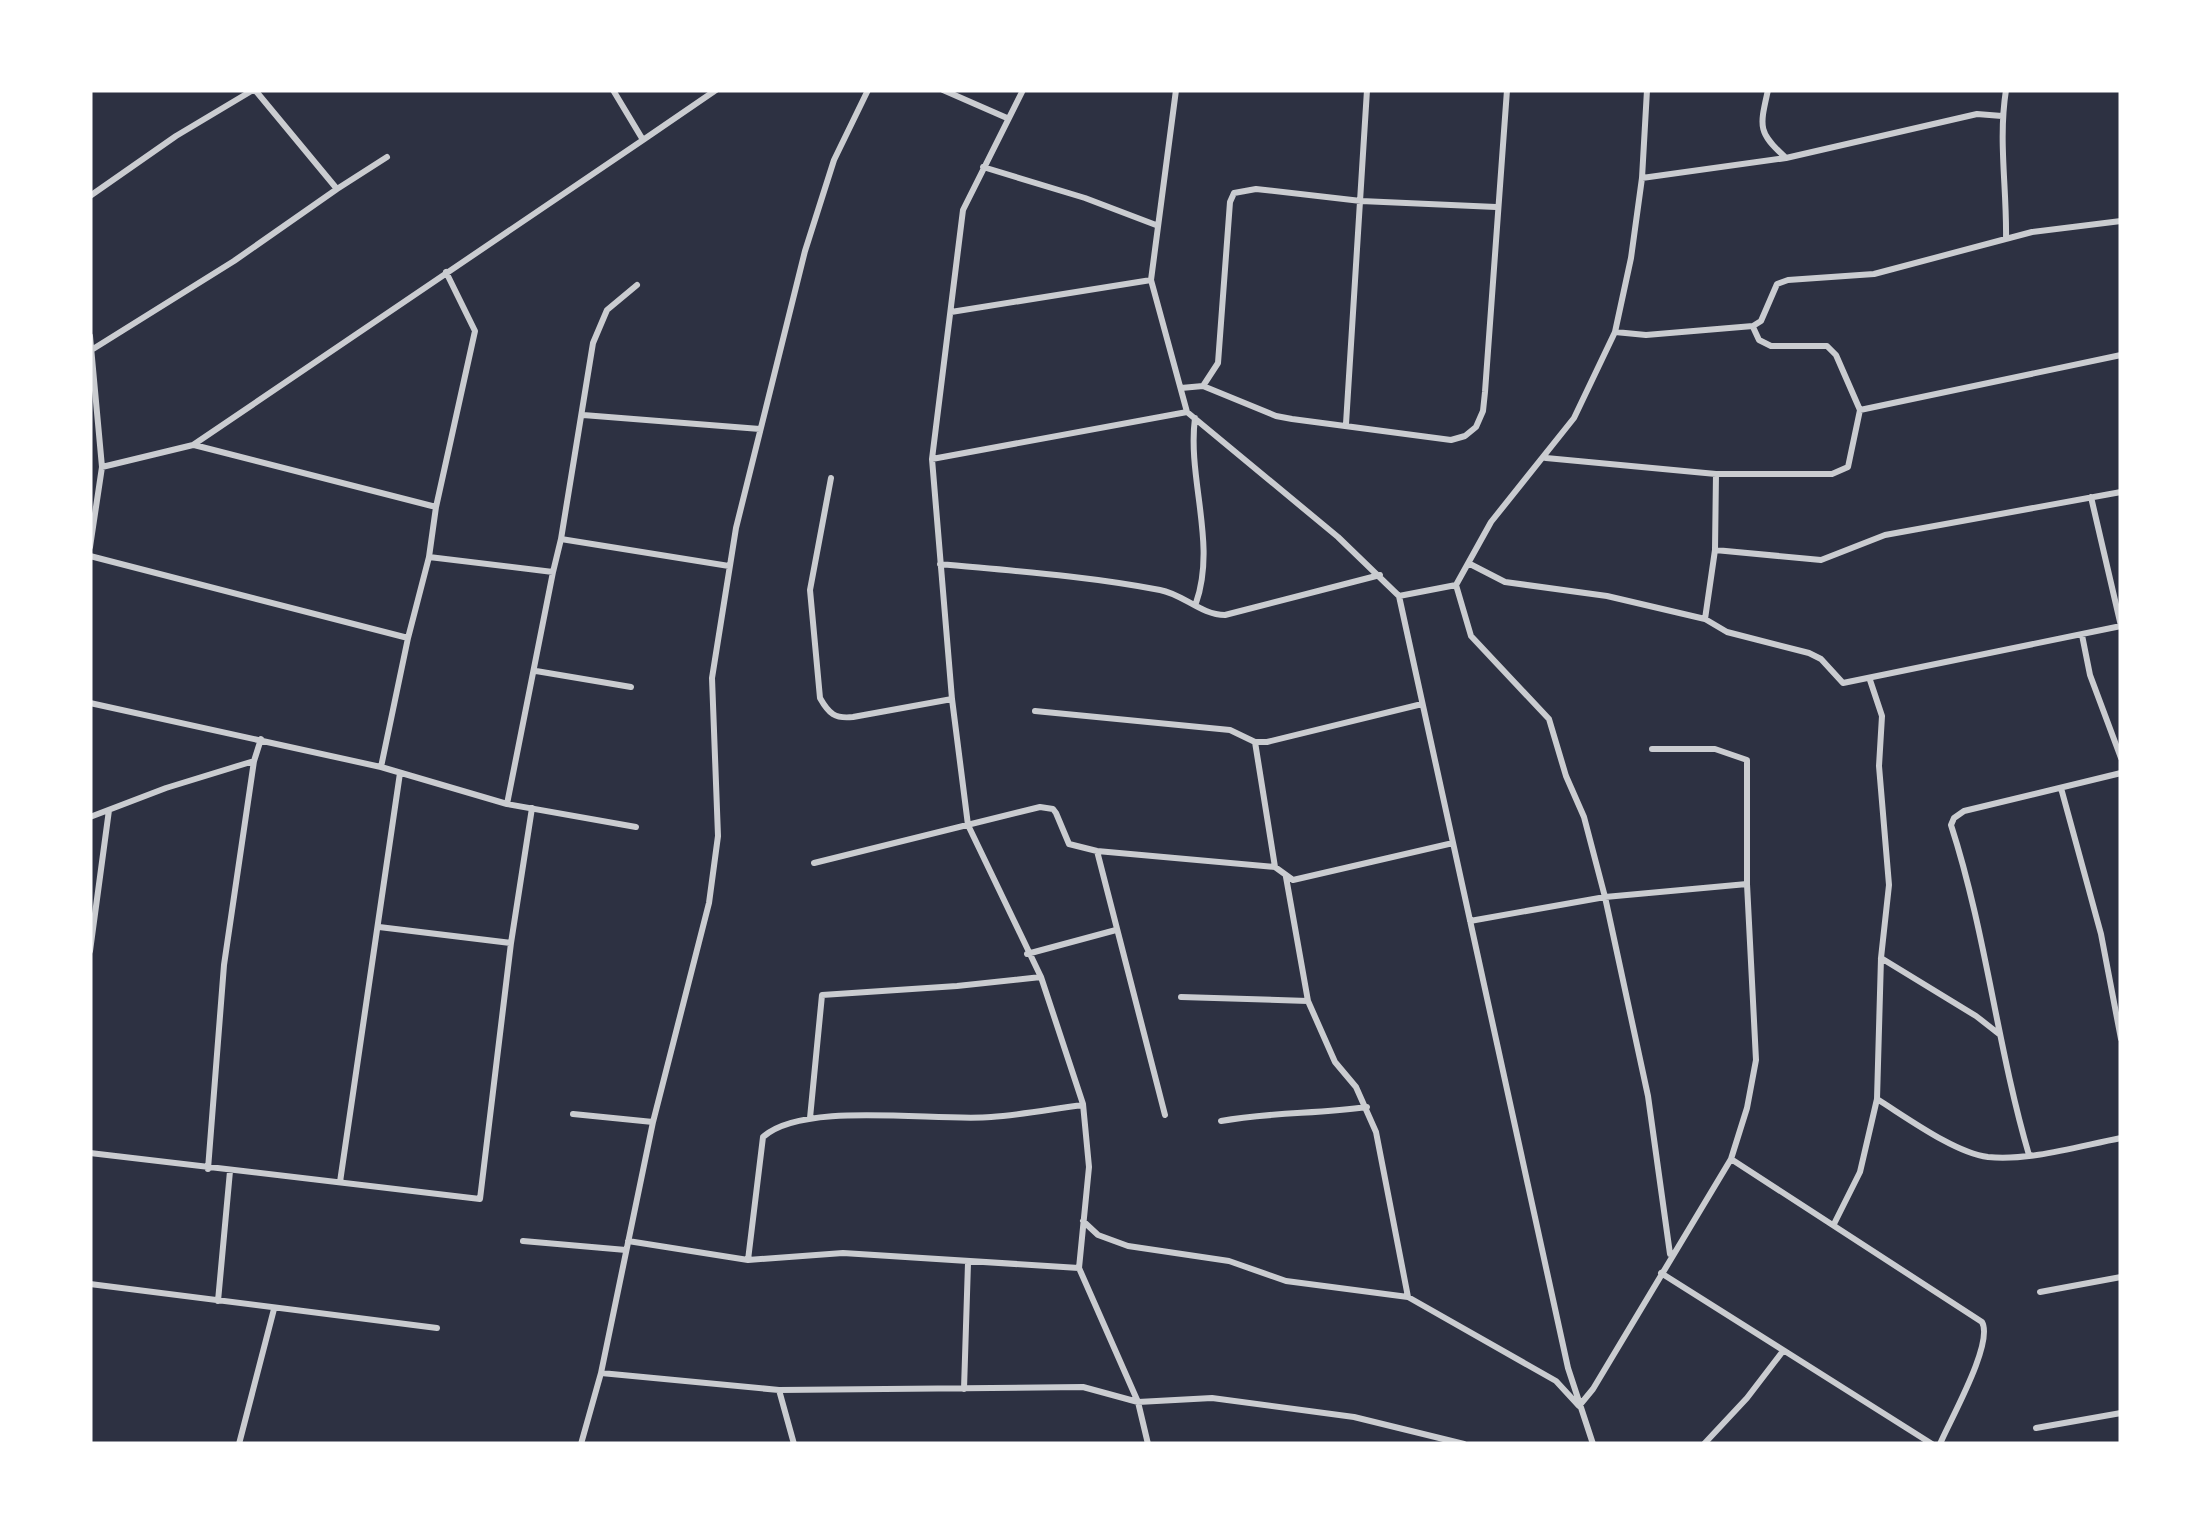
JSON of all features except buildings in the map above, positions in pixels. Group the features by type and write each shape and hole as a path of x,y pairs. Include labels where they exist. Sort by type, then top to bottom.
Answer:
{"street":[{"path":"90,196 176,136 254,90 337,188"},
{"path":"613,90 642,140"},
{"path":"102,467 193,444 716,90"},
{"path":"581,1444 601,1373 653,1122 709,903 718,836 712,678 729,566 805,251 834,160 868,90"},
{"path":"942,90 1007,118"},
{"path":"1023,90 962,210 932,459 952,699 968,825 1040,977 1083,1104 1089,1167 1078,1268 1138,1402 1148,1444"},
{"path":"1176,90 1150,280 1187,412 1381,575 1399,596 1568,1368 1593,1444"},
{"path":"1346,424 1367,90"},
{"path":"1181,388 1203,386 1276,416 1451,440 1476,427 1485,392 1507,90"},
{"path":"1399,596 1456,585 1491,522 1574,418 1615,332 1642,178 1647,90"},
{"path":"1768,90 1762,128 1765,139 1786,158"},
{"path":"2006,90 2002,116 2006,239"},
{"path":"1642,178 1786,158 1977,114 2002,116"},
{"path":"93,349 234,261 388,157"},
{"path":"982,167 1085,198 1156,225"},
{"path":"1203,386 1218,363 1230,202 1234,193 1256,190 1496,208"},
{"path":"1615,332 1646,335 1752,326 1761,321 1777,284 1788,280 1874,274 2032,232 2121,221"},
{"path":"381,768 475,331 446,272"},
{"path":"951,312 1150,280"},
{"path":"507,804 561,539 593,343 607,310 637,285"},
{"path":"1545,458 1716,474 1832,474 1848,467 1860,410 1836,355 1827,346 1771,346 1759,340 1752,326"},
{"path":"90,336 102,467 94,491 90,547"},
{"path":"1860,410 2121,355"},
{"path":"932,459 1187,412"},
{"path":"583,415 760,430"},
{"path":"1195,418 1192,436 1203,538 1202,587 1196,604"},
{"path":"193,444 436,507"},
{"path":"1705,620 1715,550 1716,474"},
{"path":"831,478 810,590 820,698 828,712 839,718 952,699"},
{"path":"1715,550 1821,560 1885,535 2121,492"},
{"path":"1470,564 1504,582 1607,596 1810,652 1843,683 2121,626 2091,497"},
{"path":"561,539 729,566"},
{"path":"90,556 408,638"},
{"path":"429,557 553,572"},
{"path":"940,564 1103,580 1167,591 1213,615 1381,575"},
{"path":"1456,585 1471,636 1549,719 1566,776 1584,817 1648,1096 1670,1255"},
{"path":"2082,635 2090,675 2121,758"},
{"path":"536,672 630,687"},
{"path":"1834,1224 1860,1172 1877,1099 1881,958 1890,885 1879,766 1882,716 1870,680"},
{"path":"90,703 381,768 507,804 636,827"},
{"path":"1035,710 1230,730 1255,742 1330,729 1422,704"},
{"path":"208,1169 224,964 254,761 261,739"},
{"path":"1255,742 1275,868"},
{"path":"1579,1406 1593,1389 1731,1158 1747,1108 1756,1060 1747,760 1715,749 1652,749"},
{"path":"90,817 254,761"},
{"path":"340,1182 400,773"},
{"path":"2029,1155 2008,1080 1971,888 1951,825 1964,810 2121,773"},
{"path":"2061,788 2101,934 2121,1039"},
{"path":"814,863 1046,807 1056,813 1069,844 1097,852 1275,868 1286,878 1301,880 1453,843"},
{"path":"90,1153 480,1199 510,943 532,808"},
{"path":"90,951 108,810"},
{"path":"1097,852 1165,1115"},
{"path":"1286,878 1308,1000 1335,1062 1356,1087 1376,1132 1408,1298"},
{"path":"1470,920 1605,897 1748,884"},
{"path":"379,927 510,943"},
{"path":"1027,954 1116,930"},
{"path":"1881,958 2000,1035"},
{"path":"810,1119 822,995 1040,977"},
{"path":"1181,998 1308,1000"},
{"path":"1877,1099 1967,1151 1988,1157 2029,1155 2121,1138"},
{"path":"748,1260 763,1137 770,1130 810,1119 889,1115 988,1118 1083,1104"},
{"path":"1221,1121 1273,1112 1366,1108"},
{"path":"573,1114 653,1122"},
{"path":"1660,1273 1936,1444 1975,1366 1986,1328 1982,1322 1731,1158"},
{"path":"218,1301 230,1170"},
{"path":"1084,1221 1098,1235 1128,1246 1229,1261 1286,1281 1408,1298 1545,1374 1579,1406"},
{"path":"524,1242 627,1245 748,1260 843,1253 1078,1268"},
{"path":"964,1389 968,1262"},
{"path":"2040,1292 2121,1277"},
{"path":"90,1284 437,1328"},
{"path":"239,1444 274,1309"},
{"path":"1704,1444 1748,1398 1783,1350"},
{"path":"601,1373 779,1390 1084,1388 1138,1402 1230,1400 1354,1417 1464,1444"},
{"path":"779,1390 794,1444"},
{"path":"2036,1428 2121,1413"}]}
